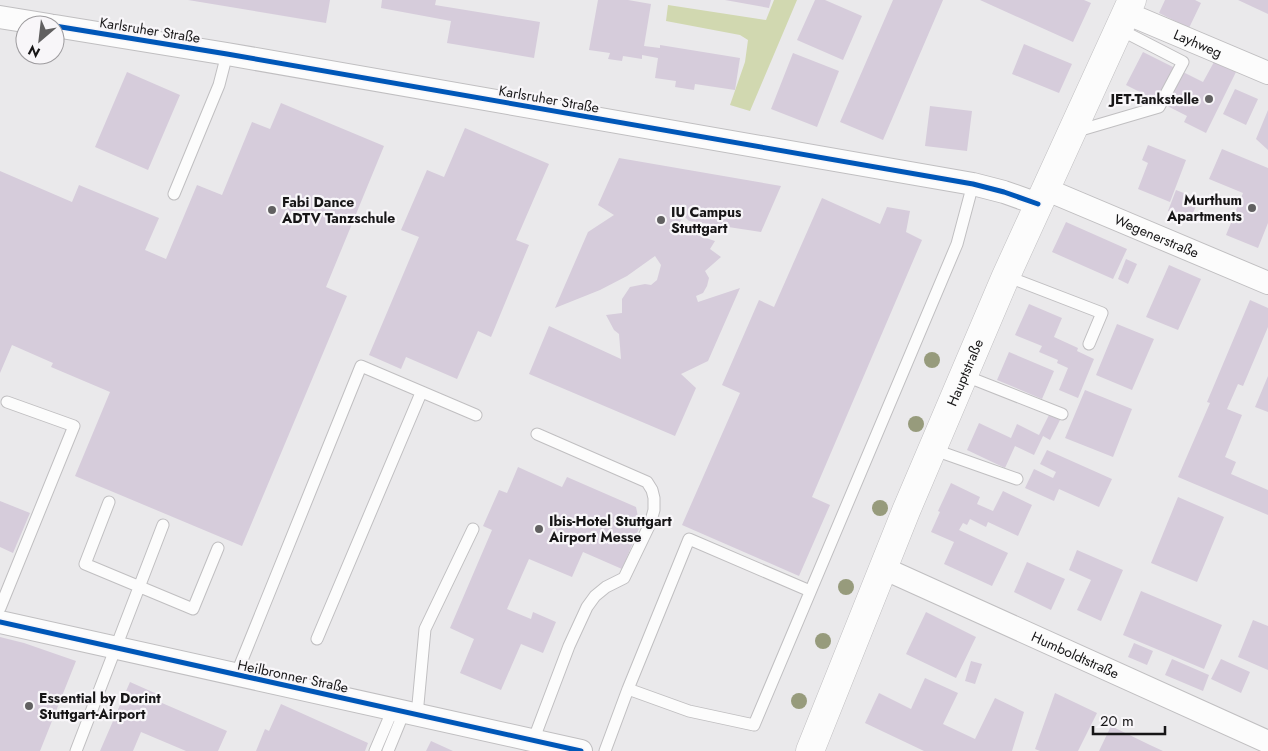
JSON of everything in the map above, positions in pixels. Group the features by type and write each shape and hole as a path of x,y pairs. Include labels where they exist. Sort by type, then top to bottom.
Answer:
{"main road":[{"name":"Hauptstraße","path":"810,751 883,568 963,376 1041,196 1125,14"}],"street":[{"name":"Layhweg","path":"1125,14 1268,74"},
{"path":"0,17 15,19"},
{"name":"Karlsruher Straße","path":"65,28 227,54 973,184 1004,192 1041,196"},
{"name":"Wegenerstraße","path":"1041,196 1268,283"},
{"name":"Humboldtstraße","path":"883,568 1268,742"},
{"name":"Heilbronner Straße","path":"0,622 533,741 555,748 581,751"}],"lane":[{"path":"1070,133 1159,107 1183,62 1125,14"},
{"path":"174,194 219,85 227,54"},
{"path":"628,689 689,711 754,725 957,244 973,184"},
{"path":"1006,276 1102,313 1089,344"},
{"path":"236,675 361,366 476,416"},
{"path":"963,376 1062,414"},
{"path":"317,639 421,393"},
{"path":"0,608 74,426 7,402"},
{"path":"533,741 569,646 587,608 595,596 606,587 624,578 635,557 654,510 652,490 646,482 537,434"},
{"path":"932,449 1017,479"},
{"path":"109,502 85,564 194,610 218,548"},
{"path":"76,751 164,525"},
{"path":"388,751 405,712 425,629 472,528"},
{"path":"605,751 689,539 810,591"},
{"path":"375,751 405,712"}],"green space":[{"path":"774,0 797,0 750,111 730,105 745,62 748,40 740,35 666,21 668,5 766,20"}],"building":[{"path":"188,0 330,0 326,23"},
{"path":"382,0 436,0 435,5 540,22 534,58 447,43 451,21 381,8"},
{"path":"598,0 628,0 651,4 644,46 660,48 660,45 740,58 735,90 695,84 694,90 675,87 676,81 655,78 658,58 642,55 642,59 623,56 622,61 608,59 610,53 589,50"},
{"path":"725,0 771,0 769,8"},
{"path":"815,0 825,0 862,16 843,60 797,40"},
{"path":"893,0 943,0 883,140 840,122"},
{"path":"980,0 1084,0 1091,3 1073,42"},
{"path":"1165,0 1195,0 1201,3 1189,28 1159,13"},
{"path":"1238,0 1268,0 1268,14"},
{"path":"1024,44 1072,64 1059,93 1012,74"},
{"path":"1143,52 1203,82 1214,62 1236,72 1206,133 1184,122 1187,116 1126,85"},
{"path":"793,53 839,71 817,127 771,109"},
{"path":"127,72 180,95 148,170 95,147"},
{"path":"1235,89 1258,99 1246,125 1223,114"},
{"path":"281,103 384,146 326,287 347,296 242,546 75,476 110,392 51,367 53,363 12,345 0,373 0,171 72,202 79,185 159,218 145,250 166,259 197,185 222,195 252,122 270,129"},
{"path":"930,106 972,111 967,151 925,146"},
{"path":"1268,110 1268,150 1256,139"},
{"path":"465,128 549,164 516,240 529,245 491,337 478,331 457,379 406,357 401,369 369,355 419,237 401,230 427,170 444,177"},
{"path":"1148,145 1186,160 1170,202 1138,189 1148,163 1142,160"},
{"name":"Murthum Apartments","path":"1222,149 1268,168 1268,223 1258,248 1226,235 1243,193 1209,179"},
{"path":"619,158 781,186 761,232 689,221 685,217 680,221 684,233 694,234 715,241 710,249 721,257 705,271 709,278 703,293 696,296 698,302 740,288 708,361 681,374 696,388 675,436 529,374 549,326 621,359 619,334 614,330 606,315 622,313 622,299 630,287 645,284 651,285 657,280 661,265 655,256 627,276 600,290 555,308 588,232 614,215 598,205"},
{"path":"1176,190 1199,199 1190,220 1168,211"},
{"path":"822,198 880,224 887,207 910,211 906,232 922,240 812,497 830,505 799,576 682,525 740,393 722,385 759,300 774,307"},
{"path":"1066,222 1127,249 1113,279 1052,252"},
{"path":"1126,259 1137,264 1128,284 1118,279"},
{"path":"1169,265 1201,279 1178,330 1146,317"},
{"path":"1250,300 1268,308 1268,327 1243,386 1238,384 1227,409 1242,415 1225,457 1236,462 1231,474 1268,490 1268,515 1178,477 1210,403 1207,402"},
{"path":"1029,304 1062,318 1054,337 1078,348 1077,351 1094,359 1078,398 1059,390 1068,368 1057,363 1058,360 1039,352 1042,346 1015,335"},
{"path":"1117,324 1154,339 1132,390 1096,375"},
{"path":"1009,352 1054,371 1042,399 997,380"},
{"path":"1268,376 1268,412 1255,407"},
{"path":"1085,390 1132,409 1113,457 1065,438"},
{"path":"1049,415 1060,420 1050,440 1043,436 1034,455 1015,446 1005,468 967,450 979,423 1011,438 1017,424 1039,435"},
{"path":"1047,450 1112,479 1099,507 1059,489 1054,501 1025,488 1034,469 1053,478 1056,472 1040,464"},
{"path":"518,467 562,487 567,477 636,507 640,526 622,569 583,552 572,577 529,559 507,609 531,619 533,612 556,622 543,653 521,644 501,690 460,673 474,639 450,628 492,530 483,526 499,490 507,493"},
{"path":"951,483 980,497 977,504 993,511 1003,491 1032,505 1018,536 988,522 986,527 970,519 967,525 963,523 959,530 1008,553 992,586 944,564 954,542 931,532"},
{"path":"1178,497 1224,517 1197,582 1151,563"},
{"path":"0,501 30,513 13,553 0,547"},
{"path":"1077,550 1123,570 1101,621 1077,610 1091,580 1069,570"},
{"path":"1027,562 1065,579 1051,610 1014,592"},
{"path":"1141,591 1222,625 1204,669 1123,635"},
{"path":"926,612 976,637 956,678 906,654"},
{"path":"1253,620 1268,626 1268,670 1238,657"},
{"name":"Essential by Dorint Stuttgart-Airport","path":"0,637 24,643 76,661 40,751 0,751"},
{"path":"1134,643 1153,651 1147,665 1128,657"},
{"path":"1172,659 1209,675 1203,691 1165,675"},
{"path":"1221,659 1250,672 1241,693 1211,679"},
{"path":"971,661 982,664 975,684 965,681"},
{"path":"925,678 958,693 943,724 975,739 995,698 1024,712 1012,751 924,751 865,723 879,693 911,709"},
{"path":"130,682 157,694 155,700 227,731 218,751 186,751 141,732 133,751 100,751"},
{"path":"1055,693 1097,713 1078,751 1040,751 1035,749"},
{"path":"281,704 368,743 365,751 256,751 265,729 269,731"},
{"path":"1111,726 1150,745 1163,751 1099,751"},
{"path":"431,741 453,751 426,751"}],"cycle path":[{"path":"65,28 227,54 973,184 1038,204"},
{"path":"0,622 581,751"}],"place":[{"name":"JET-Tankstelle","path":"1209,99"},
{"name":"Murthum Apartments","path":"1252,208"},
{"name":"Fabi Dance ADTV Tanzschule","path":"272,210"},
{"name":"IU Campus Stuttgart","path":"661,220"},
{"name":"Ibis-Hotel Stuttgart Airport Messe","path":"539,529"},
{"name":"Essential by Dorint Stuttgart-Airport","path":"29,706"}]}
